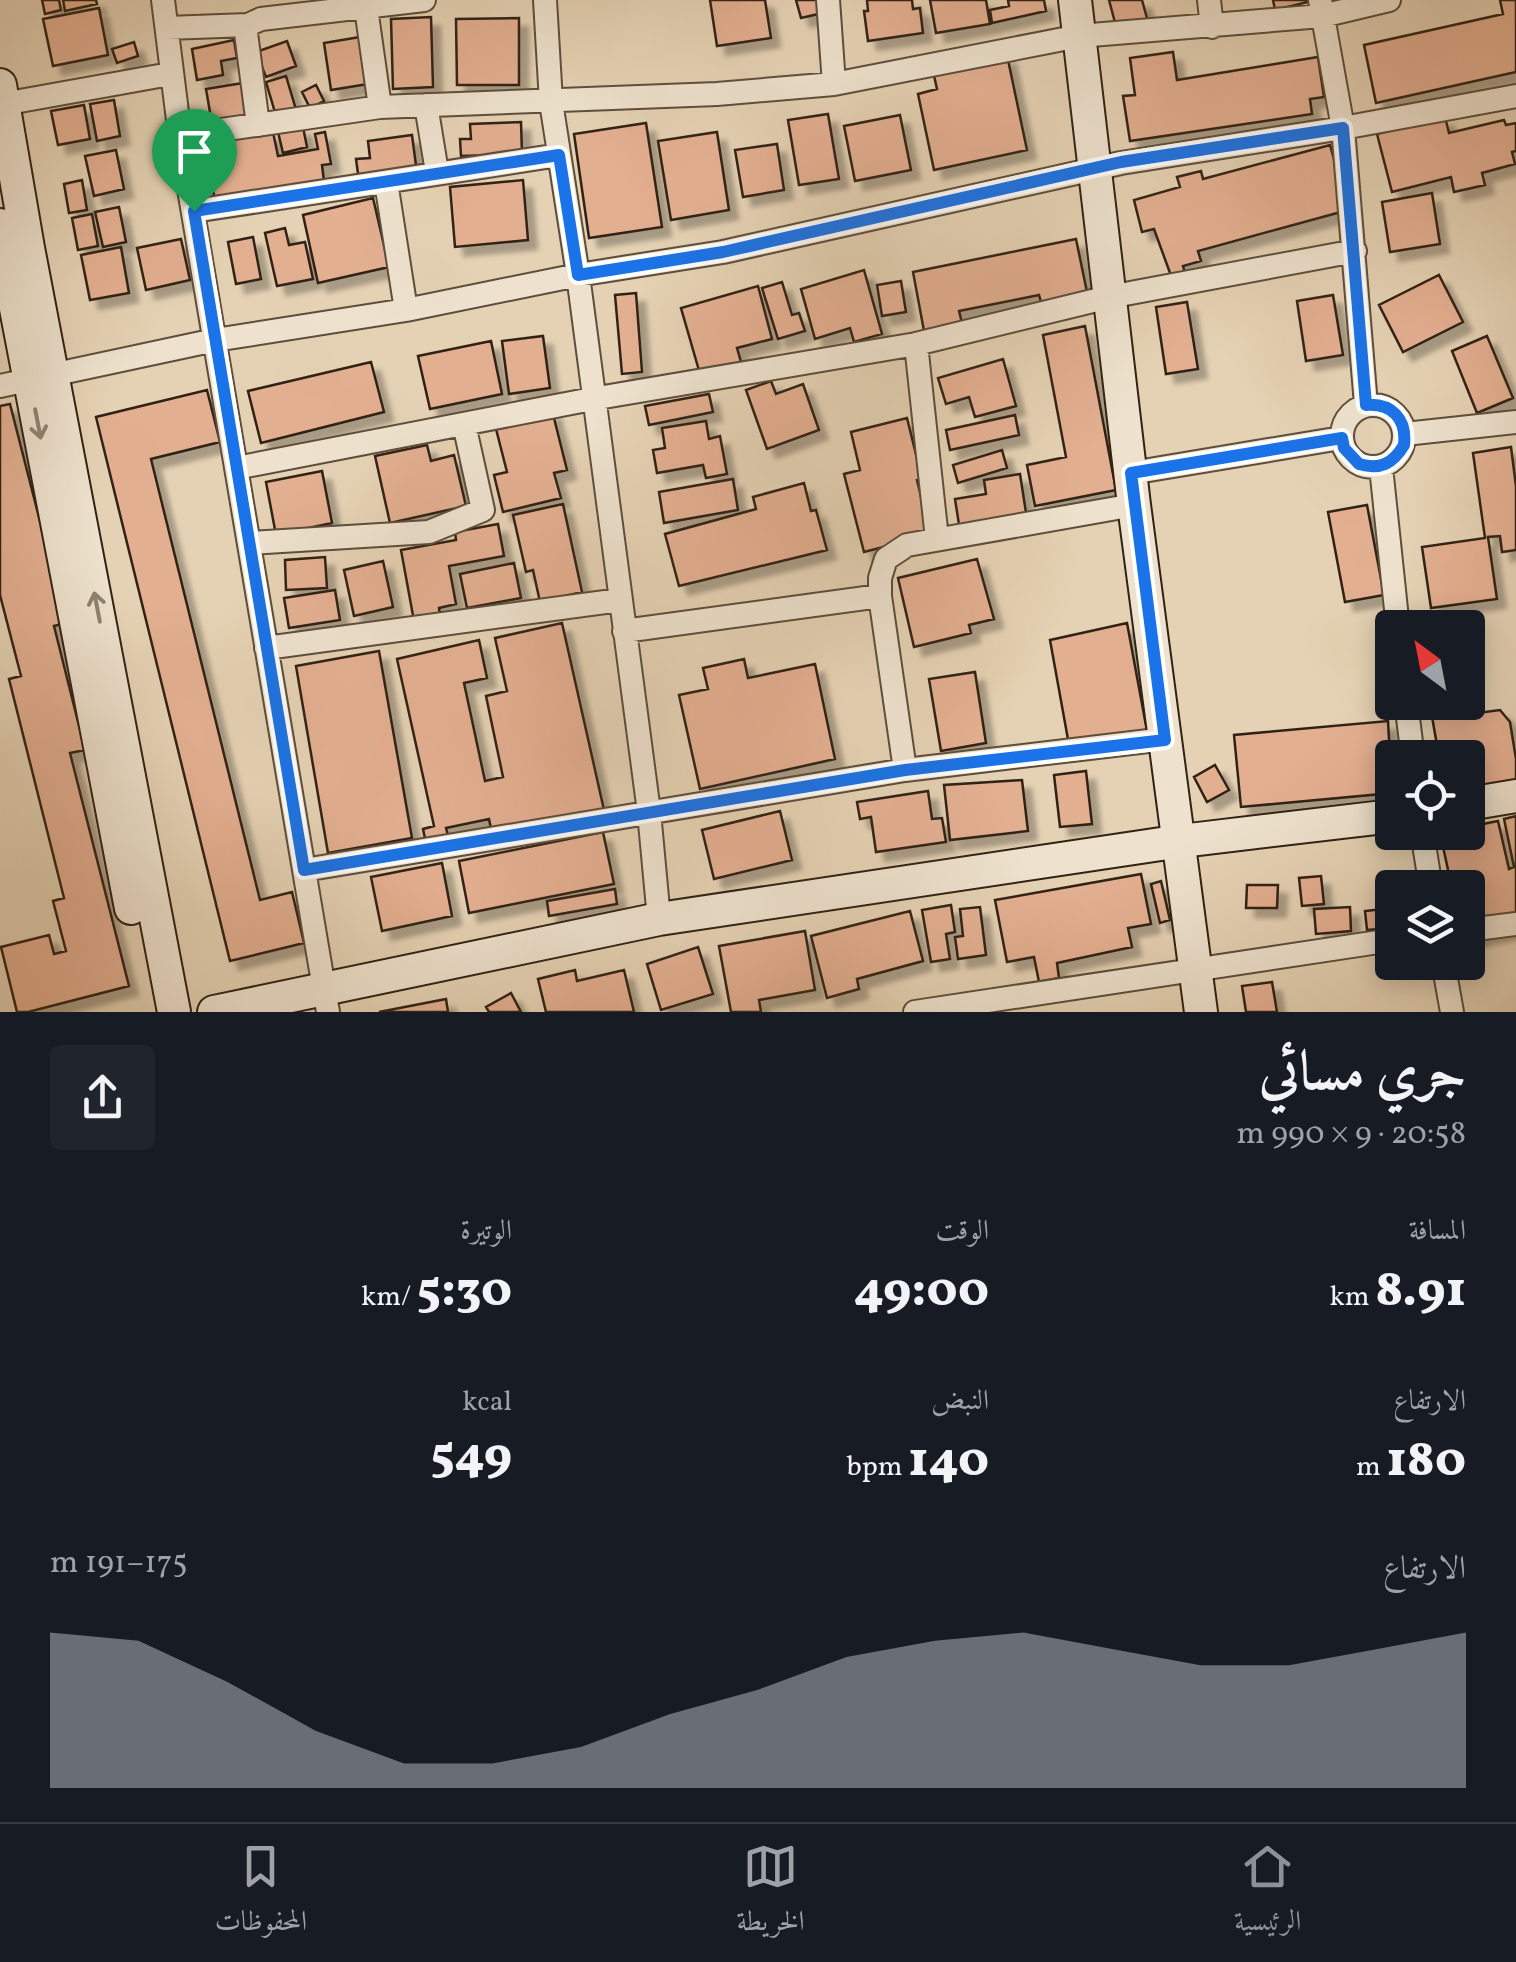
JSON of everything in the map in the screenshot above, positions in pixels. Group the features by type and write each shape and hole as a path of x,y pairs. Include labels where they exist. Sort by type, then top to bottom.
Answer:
{"street":[{"path":"163,0 180,136 326,1000"},
{"path":"167,28 248,25 260,19 424,0"},
{"path":"545,0 551,102 578,275 649,812 659,919"},
{"path":"828,0 834,84"},
{"path":"1075,0 1132,489 1201,1012"},
{"path":"1208,0 1212,27"},
{"path":"180,136 380,107 551,102 834,84 1079,36 1212,27 1389,0"},
{"path":"366,8 380,107"},
{"path":"1321,8 1343,128 1366,405"},
{"path":"248,25 258,124"},
{"path":"170,74 2,94 28,380 174,1012"},
{"path":"28,380 215,340 406,310 578,275 723,252 1094,169 1516,96"},
{"path":"426,106 436,172"},
{"path":"194,211 559,155"},
{"path":"386,182 406,310"},
{"path":"0,225 151,1012"},
{"path":"236,468 592,399 916,344 1109,298 1355,251"},
{"path":"916,344 937,539"},
{"path":"1366,405 1388,407 1402,423 1405,434 1398,454 1380,466 1359,464 1344,448 1342,438 1348,416 1366,405"},
{"path":"1405,434 1516,422"},
{"path":"249,543 428,532 483,510 464,424"},
{"path":"905,770 880,596 886,559 907,546 1342,438"},
{"path":"1380,466 1396,610"},
{"path":"624,631 880,596"},
{"path":"266,648 620,600"},
{"path":"304,870 905,770 1165,740"},
{"path":"1485,801 1516,796"},
{"path":"214,1012 326,1000 659,919 1181,841 1375,818"},
{"path":"1485,928 1516,924"},
{"path":"914,1012 1375,942"},
{"path":"1446,980 1452,1012"}],"building":[{"path":"42,0 59,0 61,10 45,14"},
{"path":"63,0 96,0 97,4 65,11"},
{"path":"710,0 765,0 771,38 717,46"},
{"path":"796,0 824,0 827,12 801,18"},
{"path":"867,0 912,0 913,9 920,8 923,33 868,41 864,11 868,11"},
{"path":"930,0 986,0 990,24 936,33"},
{"path":"1008,0 1044,0 1046,11 992,23 990,10 1009,6"},
{"path":"1109,0 1142,0 1148,22 1117,30"},
{"path":"1273,0 1307,0 1308,2 1275,10"},
{"path":"1500,0 1516,0 1516,72 1376,103 1364,45 1503,14"},
{"path":"99,8 108,55 53,66 43,19"},
{"path":"431,17 433,87 393,89 391,19"},
{"path":"519,18 519,85 457,85 456,19"},
{"path":"360,37 368,84 331,90 324,43"},
{"path":"234,40 237,58 221,61 223,75 197,80 192,49"},
{"path":"287,41 296,66 266,77 256,52"},
{"path":"134,42 138,56 117,63 112,49"},
{"path":"1173,52 1177,80 1318,57 1324,97 1310,99 1312,114 1130,141 1123,96 1135,95 1130,58"},
{"path":"1007,55 1027,150 934,170 918,94 937,89 933,71"},
{"path":"286,76 297,113 277,119 266,82"},
{"path":"243,83 249,118 212,124 206,89"},
{"path":"316,85 324,101 310,108 302,92"},
{"path":"114,100 120,136 97,141 90,104"},
{"path":"84,105 90,139 58,145 51,111"},
{"path":"828,114 839,179 799,185 788,120"},
{"path":"900,115 911,170 855,181 844,126"},
{"path":"1445,117 1449,133 1504,120 1506,125 1516,123 1516,151 1512,152 1515,164 1482,173 1485,185 1454,192 1451,177 1392,192 1377,134"},
{"path":"521,122 522,154 461,156 460,139 471,139 470,124"},
{"path":"646,123 662,227 589,238 574,134"},
{"path":"303,127 307,147 283,153 278,132"},
{"path":"273,132 278,156 318,149 315,134 325,132 331,164 322,165 324,181 215,201 204,142"},
{"path":"717,132 729,210 671,220 658,141"},
{"path":"412,135 417,173 359,181 356,159 370,158 368,141"},
{"path":"777,144 784,190 743,197 735,150"},
{"path":"1330,145 1348,210 1198,251 1201,261 1183,266 1187,280 1174,284 1154,229 1142,232 1134,200 1180,187 1177,177 1201,171 1203,179"},
{"path":"116,150 124,189 94,196 85,156"},
{"path":"82,180 87,210 69,213 64,184"},
{"path":"523,180 528,240 455,247 450,187"},
{"path":"1432,193 1440,244 1390,252 1382,202"},
{"path":"373,198 389,267 318,283 303,215"},
{"path":"119,207 126,242 103,247 95,212"},
{"path":"92,214 98,246 78,250 72,218"},
{"path":"285,228 289,245 305,242 313,279 277,286 265,233"},
{"path":"253,237 261,279 236,284 228,242"},
{"path":"181,239 190,280 146,290 137,248"},
{"path":"1076,239 1087,292 1041,302 1039,295 959,311 962,323 924,331 913,272"},
{"path":"121,247 129,293 90,300 81,255"},
{"path":"864,270 882,334 854,342 850,328 815,339 801,289"},
{"path":"1439,275 1463,322 1403,352 1379,305"},
{"path":"901,281 906,312 882,316 877,285"},
{"path":"782,282 792,315 799,313 805,331 778,339 762,288"},
{"path":"758,286 772,339 737,348 741,362 700,374 681,308"},
{"path":"636,293 642,372 622,374 615,295"},
{"path":"1333,295 1343,355 1306,361 1297,301"},
{"path":"1187,302 1198,369 1166,374 1156,307"},
{"path":"1085,326 1116,490 1035,506 1027,465 1066,457 1043,335"},
{"path":"543,336 550,388 509,394 502,341"},
{"path":"1487,336 1513,398 1477,413 1452,351"},
{"path":"491,341 502,394 430,409 418,356"},
{"path":"1003,359 1016,406 975,417 969,397 946,404 938,378"},
{"path":"371,362 384,412 261,443 248,391"},
{"path":"771,381 776,394 803,384 819,430 767,449 746,390"},
{"path":"207,390 220,442 151,459 260,900 292,892 304,943 230,961 96,417"},
{"path":"709,394 713,412 649,425 645,406"},
{"path":"10,404 66,623 54,626 85,750 70,753 129,986 28,1012 17,1012 1,947 49,935 54,954 66,951 53,901 64,898 9,679 21,676 0,595 0,406"},
{"path":"552,410 567,470 554,473 561,498 503,512 494,475 507,472 495,425"},
{"path":"1015,415 1019,435 950,450 946,430"},
{"path":"907,418 930,535 864,552 844,474 860,470 851,432"},
{"path":"706,421 709,439 720,436 727,474 706,478 703,465 657,473 653,450 665,448 662,428"},
{"path":"427,445 431,461 454,455 466,506 390,523 375,456"},
{"path":"1511,447 1516,486 1516,550 1502,552 1500,536 1488,537 1497,599 1431,608 1422,547 1485,538 1473,453"},
{"path":"1002,450 1007,468 958,483 953,465"},
{"path":"322,471 332,523 276,535 266,482"},
{"path":"1020,474 1027,519 960,531 955,499 986,494 984,480"},
{"path":"733,479 738,510 664,523 659,492"},
{"path":"804,483 827,550 679,586 665,534 756,509 753,497"},
{"path":"563,504 582,592 540,602 533,570 526,572 513,515"},
{"path":"1367,505 1384,595 1345,602 1328,512"},
{"path":"498,524 504,556 449,566 456,604 439,608 440,616 414,621 401,550 456,540 455,532"},
{"path":"325,557 327,588 286,590 285,560"},
{"path":"977,559 994,619 969,625 971,633 914,647 898,578"},
{"path":"383,561 393,607 354,616 344,570"},
{"path":"514,563 521,598 467,608 460,574"},
{"path":"335,590 340,620 289,628 284,598"},
{"path":"562,623 604,810 492,834 489,819 446,828 450,843 427,848 423,829 434,826 397,659 479,640 487,678 464,683 485,781 503,777 486,696 507,691 495,638"},
{"path":"1127,623 1147,731 1069,745 1050,640"},
{"path":"379,651 412,838 328,853 296,666"},
{"path":"744,659 748,678 815,664 835,759 700,789 679,695 708,689 703,668"},
{"path":"975,672 986,743 941,751 929,679"},
{"path":"1500,710 1510,722 1516,791 1485,796 1485,740 1436,740 1433,720 1485,720 1485,712"},
{"path":"1388,721 1389,740 1375,740 1375,795 1241,807 1234,735"},
{"path":"1215,765 1229,790 1207,802 1194,777"},
{"path":"1086,771 1092,824 1060,827 1054,775"},
{"path":"1022,780 1028,831 950,840 944,785"},
{"path":"928,791 932,819 942,818 946,842 876,852 871,817 860,819 857,802"},
{"path":"780,811 792,860 714,879 702,830"},
{"path":"1516,816 1516,929 1485,935 1485,870 1448,870 1444,850 1485,850 1485,824 1498,821 1509,869 1514,867 1504,819"},
{"path":"603,832 614,884 469,913 459,861"},
{"path":"442,863 452,916 382,931 371,877"},
{"path":"1141,874 1151,924 1128,928 1132,947 1057,963 1059,978 1039,982 1034,957 1007,962 995,900"},
{"path":"1321,876 1324,904 1302,906 1299,878"},
{"path":"1161,881 1170,920 1160,923 1151,884"},
{"path":"1247,885 1278,885 1277,908 1246,908"},
{"path":"615,889 617,904 549,916 547,901"},
{"path":"951,905 955,932 946,934 950,959 931,962 922,910"},
{"path":"980,907 986,955 958,959 955,937 963,936 960,909"},
{"path":"1350,907 1351,931 1316,934 1314,909"},
{"path":"1375,910 1375,929 1367,930 1365,911"},
{"path":"910,911 923,961 857,979 859,989 827,998 811,936"},
{"path":"805,931 815,990 759,1000 761,1012 731,1012 719,946"},
{"path":"698,947 713,994 661,1010 647,964"},
{"path":"575,970 577,981 624,970 634,1012 546,1012 538,979"},
{"path":"1272,982 1277,1012 1246,1012 1242,986"},
{"path":"511,993 521,1012 489,1012 486,1007"},
{"path":"446,999 448,1012 379,1012"}],"route":[{"path":"1343,128 1366,405 1388,407 1396,414 1405,434 1404,445 1390,462 1380,466 1359,464 1344,448 1342,438 1131,473 1165,740 905,770 304,870 194,211 559,155 578,275 723,252 1121,162 1343,128"}]}
